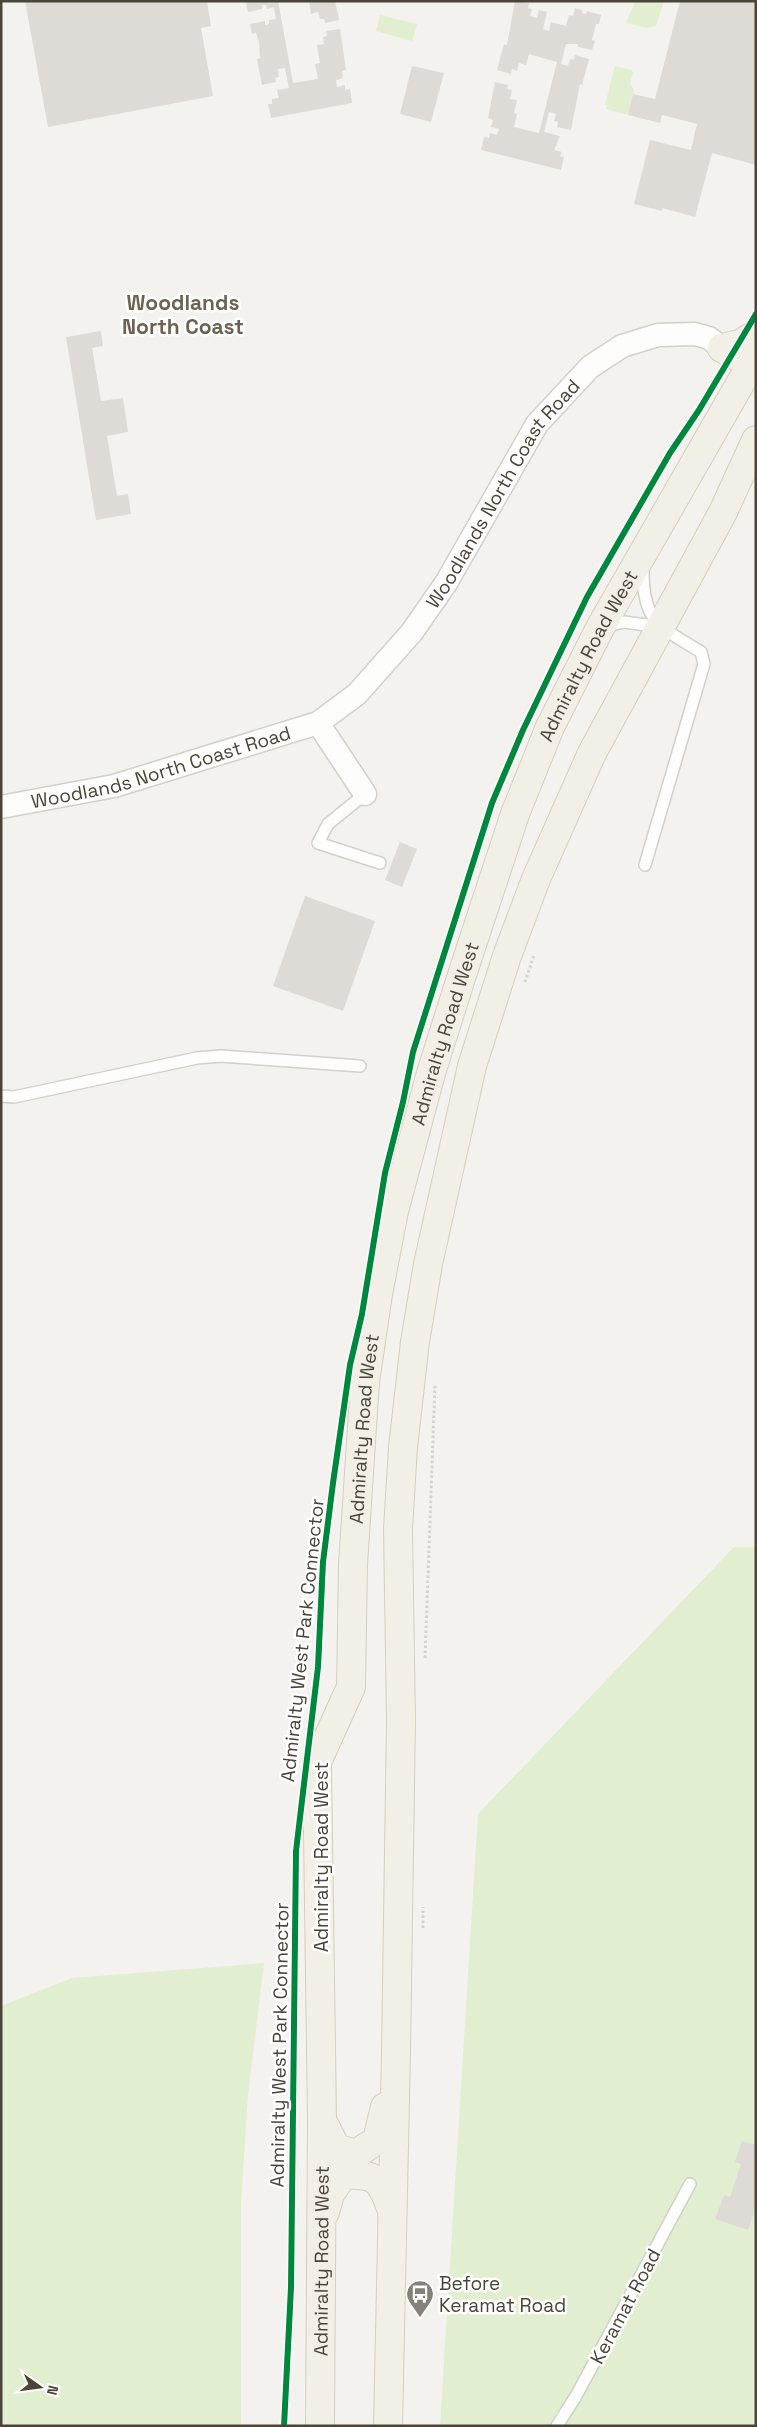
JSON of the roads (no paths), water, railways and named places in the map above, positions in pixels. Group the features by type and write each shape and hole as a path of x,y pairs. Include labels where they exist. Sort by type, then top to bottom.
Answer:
{"main road":[{"path":"722,348 740,344 756,334"},
{"path":"722,348 755,364"},
{"name":"Admiralty Road West","path":"320,2426 322,2120 318,1762 351,1687 355,1514 365,1382 378,1294 394,1211 431,1074 512,824 550,728 600,628 755,364"},
{"name":"Admiralty Road West","path":"388,2426 396,2052 400,1720 398,1529 404,1437 415,1342 428,1264 472,1066 507,956 536,879 592,753 722,512 756,440"},
{"path":"322,2120 336,2148 356,2154 377,2140 396,2052"},
{"path":"321,2228 330,2194 343,2175 364,2174 383,2185 393,2214"}],"street":[{"name":"Woodlands North Coast Road","path":"1,807 114,786 318,723 357,694 412,632 446,583 537,424 590,367 622,346 658,335 695,334 709,338 722,348"},
{"path":"318,723 365,794"}],"lane":[{"path":"643,556 642,591 648,611 661,627 701,652 704,664 645,865"},
{"path":"600,628 624,622 661,627"},
{"path":"365,794 328,824 318,842 380,863"},
{"path":"1,1096 14,1097 197,1058 221,1056 360,1066"},
{"name":"Keramat Road","path":"556,2426 576,2396 690,2184"}],"place":[{"name":"Before Keramat Road","path":"420,2318"}],"district":[{"name":"Woodlands North Coast","path":"183,315"}]}
